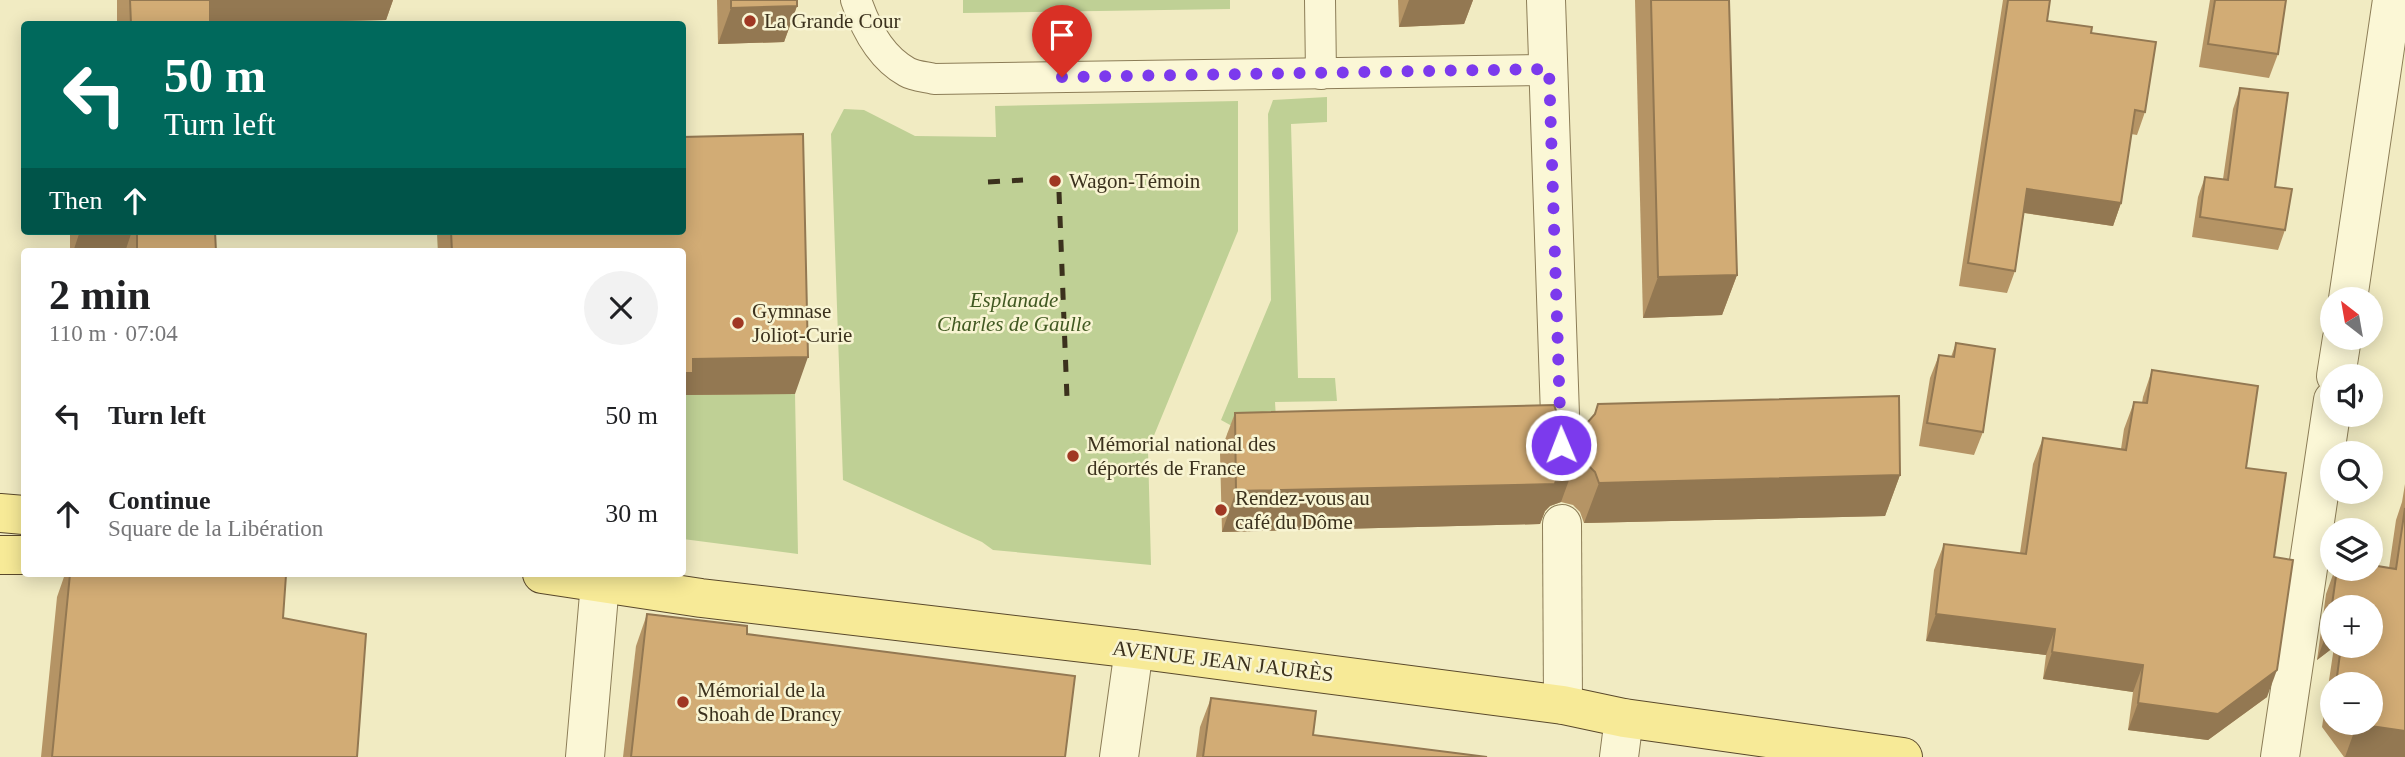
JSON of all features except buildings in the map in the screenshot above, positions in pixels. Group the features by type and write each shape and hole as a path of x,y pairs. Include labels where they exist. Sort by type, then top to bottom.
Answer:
{"main road":[{"path":"0,513 21,515"},
{"path":"0,555 21,555"},
{"name":"AVENUE JEAN JAURÈS","path":"561,577 701,598 1134,649 1563,705 1624,718 1903,757"}],"street":[{"path":"1546,0 1561,445"},
{"path":"2350,287 2392,0"},
{"path":"2280,757 2329,427"},
{"path":"1562,524 1563,705"},
{"path":"585,757 600,583"},
{"path":"1119,757 1134,649"},
{"path":"1619,757 1624,718"}],"lane":[{"path":"856,0 871,34 886,55 908,72 934,79 1549,69"},
{"path":"1320,0 1321,74"}],"green space":[{"path":"963,0 1230,0 1230,9 963,13"},
{"path":"1327,97 1327,122 1291,124 1298,378 1335,378 1337,401 1275,402 1277,435 1229,437 1227,434 1232,426 1221,420 1271,300 1268,114 1273,100"},
{"name":"Esplanade Charles de Gaulle","path":"1238,101 1238,231 1148,450 1151,565 993,550 982,542 843,480 831,134 844,109 864,110 915,136 996,137 995,106"},
{"name":"Gymnase Joliot-Curie","path":"437,235 685,235 795,394 798,554 686,539 686,248 438,248"}],"railway":[{"path":"1085,180 1132,178"},
{"path":"988,182 1023,180"},
{"path":"1059,192 1067,398"}],"place":[{"name":"La Grande Cour","path":"750,21"},
{"name":"Wagon-Témoin","path":"1055,181"},
{"name":"Gymnase Joliot-Curie","path":"738,323"},
{"name":"Mémorial national des déportés de France","path":"1073,456"},
{"name":"Rendez-vous au café du Dôme","path":"1221,510"},
{"name":"Mémorial de la Shoah de Drancy","path":"683,702"}],"route":[{"path":"1062,77 1549,69 1561,445"}]}
